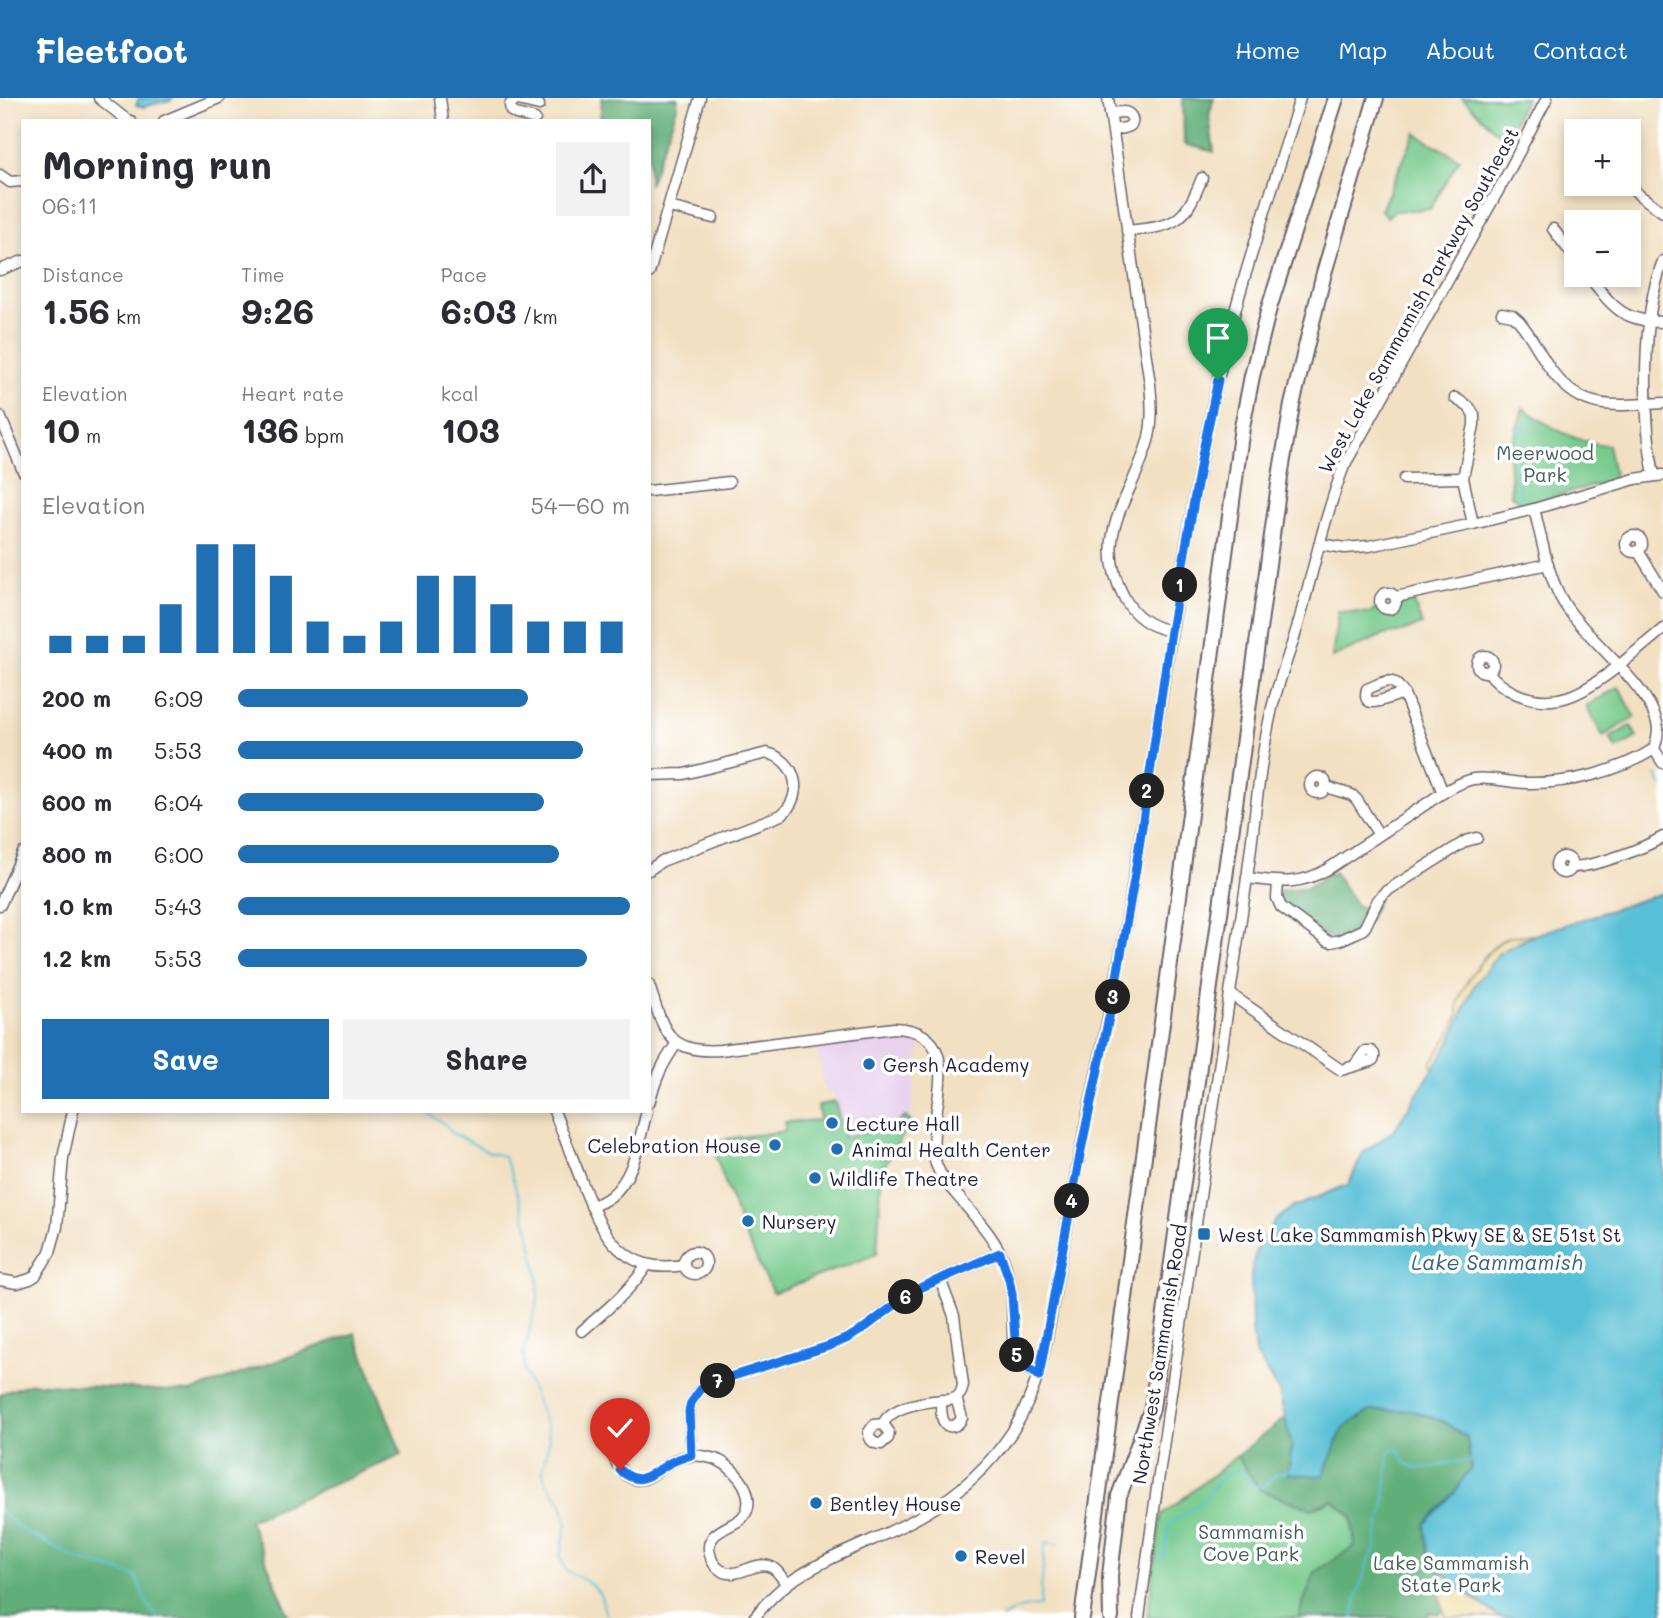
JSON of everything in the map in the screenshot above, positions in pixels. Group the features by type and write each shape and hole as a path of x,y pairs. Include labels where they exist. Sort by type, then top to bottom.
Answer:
{"highway":[{"path":"1082,1618 1242,427 1269,308 1336,98"},
{"path":"1111,1618 1110,1576 1119,1496 1152,1408 1292,405 1324,273 1376,98"}],"street":[{"path":"99,98 125,119"},
{"path":"169,119 219,98"},
{"path":"440,98 443,119"},
{"path":"651,266 700,98"},
{"path":"1108,98 1153,414 1146,448 1116,521 1111,558 1121,593 1135,613 1152,625 1171,631"},
{"path":"754,1618 786,1584 926,1513 960,1488 1003,1446 1027,1406 1039,1376 1081,1150 1114,994 1135,874 1171,631 1202,456 1242,283 1300,98"},
{"name":"West Lake Sammamish Parkway Southeast","path":"1216,1096 1269,722 1334,493 1344,466 1508,173 1546,98"},
{"path":"531,119 511,111 510,105 513,101 540,102 534,119"},
{"path":"1110,114 1126,112 1132,120 1127,128 1113,130"},
{"path":"0,175 10,182 21,181"},
{"path":"1127,231 1158,228 1174,222 1194,200 1202,178"},
{"path":"1640,196 1663,212"},
{"path":"669,207 713,219"},
{"path":"1553,229 1564,244"},
{"path":"1320,544 1345,548 1361,547 1534,509 1658,475 1650,456 1647,404 1649,322 1663,261"},
{"path":"0,270 21,262"},
{"path":"1597,287 1621,312 1638,320 1663,322"},
{"path":"1502,313 1519,321 1562,385 1580,398 1601,404 1663,403"},
{"path":"1455,398 1469,407 1474,419 1463,478 1472,524"},
{"path":"0,416 21,466"},
{"path":"1404,479 1463,478"},
{"path":"651,491 729,482"},
{"path":"1534,509 1548,564 1565,606 1618,666 1647,704 1660,725 1654,749 1663,763"},
{"path":"1638,551 1663,591"},
{"path":"1396,597 1548,564"},
{"path":"1489,671 1499,684 1534,700 1563,699 1582,692 1663,629"},
{"path":"1404,694 1443,793"},
{"path":"1247,878 1296,882 1319,874 1443,793 1472,779 1537,783 1590,776 1654,749"},
{"path":"651,775 684,774 767,753 784,760 793,775 795,791 793,799 781,815 662,861 651,869"},
{"path":"1326,787 1352,795 1379,835"},
{"path":"1571,867 1584,867 1628,853 1663,837"},
{"path":"1278,882 1277,898 1281,907 1327,941 1336,942 1362,930 1385,892 1466,841 1477,838"},
{"path":"0,905 21,858"},
{"path":"651,991 666,1031 686,1048 704,1051 894,1028 904,1028 921,1034 933,1045 938,1054 941,1071 933,1140 937,1167 1000,1253 1012,1294 1016,1354 1024,1365 1039,1376"},
{"path":"1230,994 1341,1070 1355,1065"},
{"path":"653,1075 677,1043"},
{"name":"Northwest Sammamish Road","path":"1139,1618 1216,1096"},
{"path":"0,1280 10,1283 24,1282 34,1276 50,1252 55,1236 63,1158 73,1113"},
{"path":"555,1113 592,1206 606,1233 633,1258 647,1265 684,1265"},
{"path":"592,1206 611,1196 624,1182 646,1113"},
{"path":"691,1455 689,1411 701,1389 720,1380 848,1338 908,1295 1000,1253"},
{"path":"582,1331 640,1276 647,1265"},
{"path":"883,1424 885,1419 901,1409 956,1398 961,1393 963,1385 955,1325 940,1279"},
{"path":"941,1401 944,1421 948,1426 954,1426 960,1423 962,1418 956,1398"},
{"path":"606,1439 616,1464 632,1478 646,1478 671,1462 691,1455 712,1458 726,1465 743,1482 749,1498 743,1516 724,1527 711,1540 709,1551 714,1562 717,1567 729,1573 742,1572 757,1565 770,1566 780,1574 786,1584"}],"shaded area":[{"name":"Gersh Academy","path":"896,1032 921,1040 910,1118 905,1116 894,1125 845,1136 835,1098 823,1086 817,1042 868,1038"}],"green space":[{"path":"602,98 678,98 676,111 651,180 651,119 600,119"},
{"path":"1183,98 1214,98 1209,116 1214,152 1184,144"},
{"path":"1462,98 1526,98 1505,140"},
{"path":"1415,133 1459,159 1430,209 1394,211 1387,217 1381,210"},
{"name":"Meerwood Park","path":"1523,408 1563,433 1596,444 1608,445 1615,479 1523,506 1511,495 1509,455"},
{"path":"1412,598 1422,624 1402,632 1383,635 1332,658 1338,611 1369,613 1379,607 1383,612 1389,612"},
{"path":"1619,687 1635,717 1603,736 1586,706"},
{"path":"1631,726 1637,737 1616,749 1610,738"},
{"path":"1334,872 1355,904 1361,908 1378,900 1368,922 1336,942 1281,907 1277,891 1307,887"},
{"path":"835,1102 844,1137 894,1126 905,1117 911,1122 882,1167 877,1254 773,1293 741,1227 716,1157 715,1142 785,1131 785,1122 820,1120 818,1105"},
{"path":"355,1333 402,1455 249,1520 290,1618 0,1618 0,1394 31,1383 190,1392"},
{"path":"1411,1410 1442,1421 1467,1438 1471,1468 1454,1493 1425,1524 1429,1556 1443,1572 1440,1585 1443,1610 1438,1614 1430,1613 1426,1618 1300,1618 1315,1572 1355,1546 1352,1517 1333,1500 1312,1509 1260,1490 1237,1456 1285,1418 1292,1446 1288,1474 1343,1428 1370,1411"},
{"name":"Sammamish Cove Park","path":"1285,1418 1292,1446 1323,1476 1343,1428 1374,1618 1147,1618 1161,1516"}],"sand":[{"path":"1534,935 1499,953 1474,986 1450,1043 1433,1069 1431,1063 1453,1028 1458,1015 1460,996 1477,967 1491,949 1506,938"},
{"path":"1443,1572 1463,1591 1501,1618 1447,1618 1440,1595"}],"water":[{"path":"139,98 173,98 143,107 136,105"},
{"name":"Lake Sammamish","path":"1663,893 1663,1618 1641,1618 1629,1614 1613,1618 1501,1618 1456,1586 1429,1556 1425,1524 1454,1493 1471,1468 1467,1437 1442,1421 1411,1410 1370,1411 1343,1428 1323,1476 1288,1474 1292,1446 1279,1392 1255,1352 1251,1274 1256,1250 1275,1221 1294,1206 1349,1184 1363,1153 1394,1130 1450,1043 1474,986 1499,953 1534,935"}],"waterway":[{"path":"1521,501 1515,467 1517,436 1534,418"},
{"path":"1656,775 1663,787"},
{"path":"428,1113 447,1126 452,1133 489,1152 504,1156 510,1170 529,1230 538,1277 538,1299 524,1352 524,1370 547,1427 549,1439 543,1470 545,1481 562,1503 567,1523 560,1557 566,1570 597,1590 608,1618"},
{"path":"1353,1618 1367,1565 1376,1547 1379,1522 1384,1511 1389,1453 1394,1448 1399,1449 1404,1462 1415,1468 1470,1461"},
{"path":"1161,1557 1164,1556 1170,1524 1199,1504 1227,1474 1241,1469 1251,1485 1264,1487 1275,1475 1289,1470"},
{"path":"0,1511 21,1529 74,1558 136,1576 146,1601 157,1618"},
{"path":"1002,1618 1020,1609 1040,1606 1045,1542 1059,1544"}],"place":[{"name":"Gersh Academy","path":"869,1064"},
{"name":"Lecture Hall","path":"832,1123"},
{"name":"Celebration House","path":"775,1145"},
{"name":"Animal Health Center","path":"837,1149"},
{"name":"Wildlife Theatre","path":"815,1178"},
{"name":"Nursery","path":"748,1221"},
{"name":"West Lake Sammamish Pkwy SE & SE 51st St","path":"1204,1234"},
{"name":"Bentley House","path":"816,1503"},
{"name":"Revel","path":"961,1556"}],"route":[{"path":"620,1470 632,1478 646,1478 671,1462 691,1455 689,1411 695,1395 701,1389 720,1380 848,1338 922,1287 1000,1253 1012,1294 1016,1354 1019,1361 1039,1376 1081,1150 1114,994 1135,874 1171,631 1218,380"}],"park label":[{"name":"Lake Sammamish State Park","path":"1451,1573"}]}
